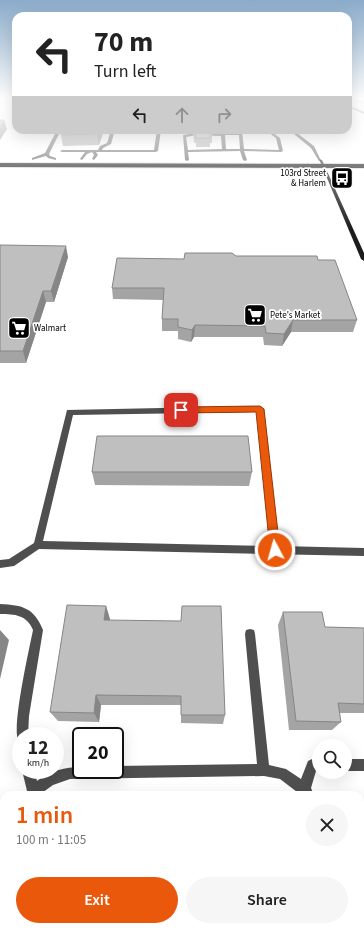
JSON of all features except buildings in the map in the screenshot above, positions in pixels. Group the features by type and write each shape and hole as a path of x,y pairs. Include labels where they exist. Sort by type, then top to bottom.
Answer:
{"main road":[{"path":"0,159 357,160"},
{"path":"0,165 364,166"}],"street":[{"path":"33,159 47,154 52,142"},
{"path":"100,151 101,147 109,142"},
{"path":"62,151 156,151 157,142"},
{"path":"185,142 187,160"},
{"path":"223,142 224,150"},
{"path":"241,142 245,160"},
{"path":"186,151 281,151 279,142"},
{"path":"307,142 313,147 323,166 364,258"},
{"path":"82,159 86,153 93,151"},
{"path":"93,151 96,154 94,160"},
{"path":"47,154 49,157 55,159"},
{"path":"38,545 70,412 260,409 275,550"},
{"path":"0,564 11,563 38,545 364,552"},
{"path":"0,609 14,609 29,614 35,620 38,630 22,727"},
{"path":"250,634 264,770"},
{"path":"306,791 312,765"},
{"path":"352,765 364,765"},
{"path":"35,791 46,781 70,773 264,770 282,773 305,791"},
{"path":"30,779 32,791"}],"place":[{"name":"103rd Street & Harlem","path":"342,178"},
{"name":"Pete's Market","path":"255,315"},
{"name":"Walmart","path":"19,328"}],"route":[{"path":"181,410 260,409 275,550"}]}
